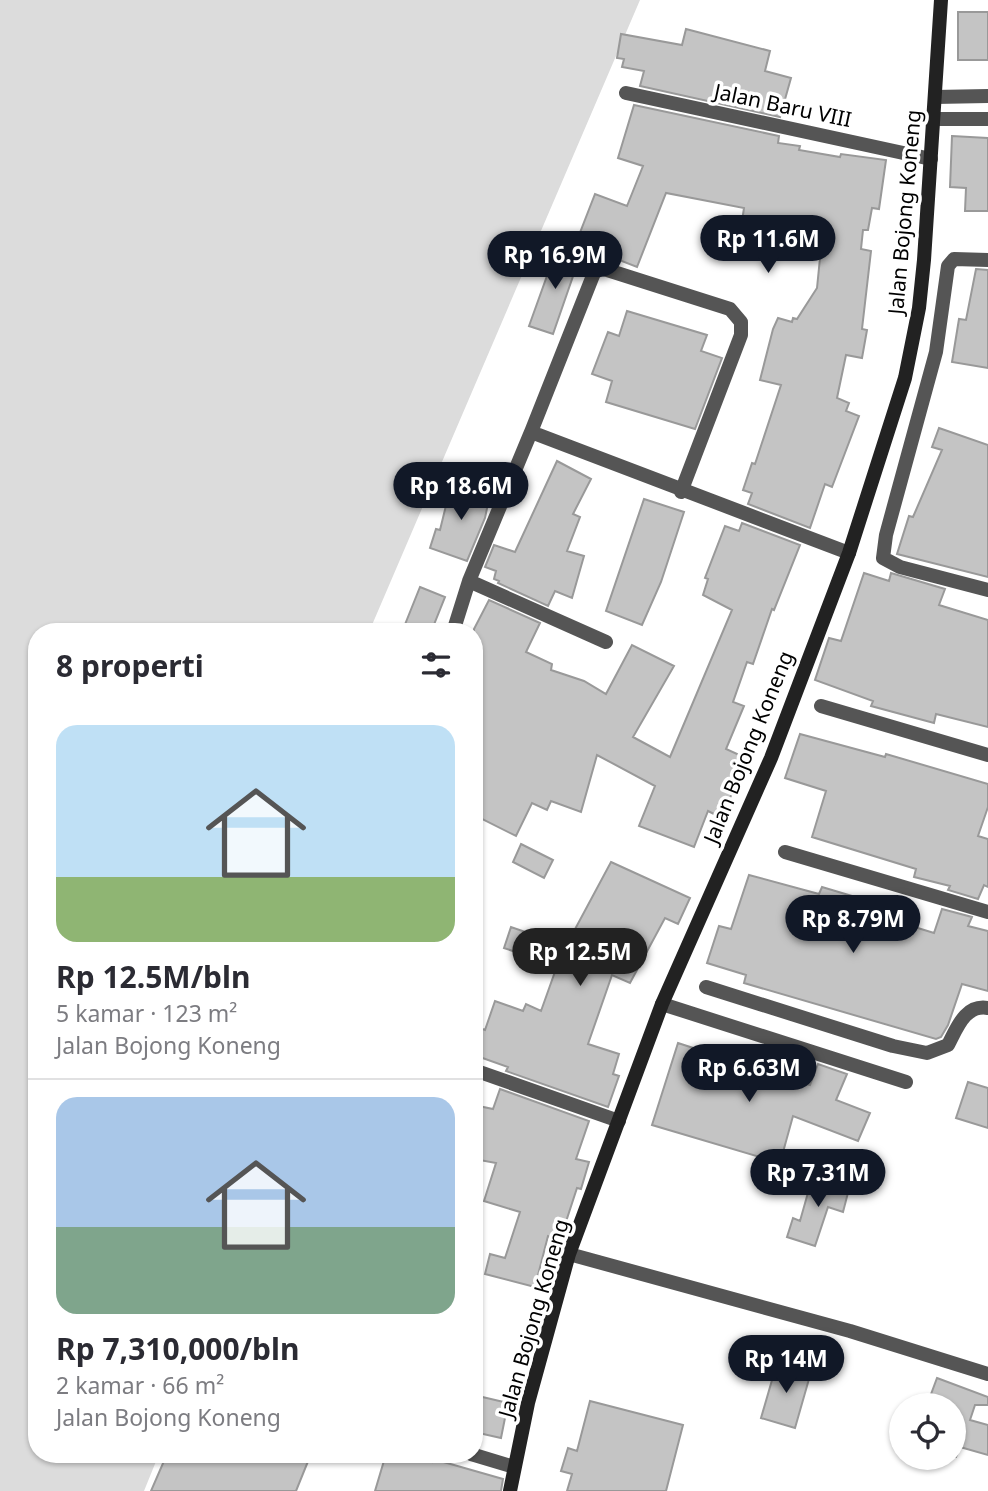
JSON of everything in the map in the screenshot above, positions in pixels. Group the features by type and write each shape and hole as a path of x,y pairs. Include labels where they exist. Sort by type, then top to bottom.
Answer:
{"street":[{"name":"Jalan Bojong Koneng","path":"510,1491 531,1391 569,1254 662,1004 771,758 849,553 912,351 924,260 942,0"},
{"name":"Jalan Baru VIII","path":"626,93 931,159"},
{"path":"935,97 988,96"},
{"path":"933,120 988,119"},
{"path":"988,260 954,259 948,266 936,352 886,535 883,558 901,567 988,590"},
{"path":"456,623 469,581 594,273 601,268 730,309 741,322 741,335 681,492"},
{"path":"531,432 681,492 849,553"},
{"path":"469,581 606,642"},
{"path":"821,706 988,755"},
{"path":"785,852 988,912"},
{"path":"706,988 893,1046 927,1053 948,1045 963,1017 972,1010 988,1008"},
{"path":"662,1004 906,1082"},
{"path":"483,1073 619,1121"},
{"path":"569,1254 850,1331 988,1374"},
{"path":"483,1458 514,1467"}],"shaded area":[{"path":"0,0 640,0 373,623 28,623 28,1463 155,1463 144,1491 0,1491"}],"building":[{"path":"958,12 988,12 988,60 958,60"},
{"path":"686,29 770,51 765,71 791,78 780,117 640,86 644,71 622,67 624,59 617,58 621,34 682,45"},
{"path":"634,105 779,136 778,143 800,146 799,150 840,157 841,154 886,160 879,209 872,208 868,230 863,230 861,249 871,251 862,329 867,330 862,358 846,355 837,398 849,403 846,411 859,416 832,487 825,484 810,528 748,504 752,493 743,490 752,463 755,464 781,385 760,380 773,329 778,318 792,322 793,318 797,319 817,288 821,248 794,243 796,235 766,227 765,231 741,228 744,208 666,193 637,267 576,243 595,194 627,206 643,166 618,158"},
{"path":"952,136 988,138 988,211 965,211 966,188 950,187"},
{"path":"557,248 580,256 553,334 529,326"},
{"path":"976,269 988,270 988,368 952,362 959,319 966,320"},
{"path":"627,311 707,335 701,351 722,358 695,429 606,402 612,381 592,374 608,332 619,336"},
{"path":"939,428 988,445 988,577 897,554 909,516 913,517 942,450 932,447"},
{"path":"557,461 591,479 573,514 580,517 567,551 584,556 572,598 555,591 548,606 498,583 499,581 494,579 496,571 485,567 494,545 515,552"},
{"path":"451,485 490,494 485,518 467,561 430,548 436,529 440,530"},
{"path":"644,499 684,512 661,582 642,625 606,611"},
{"path":"742,523 800,545 774,610 772,609 753,664 747,662 733,702 744,706 726,749 746,758 722,818 708,811 694,847 639,826 655,786 597,755 581,812 551,801 547,810 532,803 516,836 483,820 483,623 477,623 489,600 540,623 526,652 552,664 551,670 584,681 606,694 632,645 674,666 633,737 670,757 732,610 703,595 708,579 705,578 725,526 739,531"},
{"path":"864,573 889,581 891,573 945,589 939,605 988,620 988,727 936,714 934,723 871,706 873,701 815,680 829,638 841,641"},
{"path":"420,587 445,597 435,623 406,623"},
{"path":"800,734 885,757 886,754 988,784 988,807 978,836 988,839 988,887 984,885 978,899 948,890 950,886 914,877 916,869 812,837 826,791 785,778"},
{"path":"521,844 553,860 544,878 513,862"},
{"path":"611,862 690,898 678,924 665,918 630,983 612,975 588,1044 619,1054 613,1074 619,1076 608,1107 506,1071 508,1067 483,1058 483,1029 485,1030 495,1001 523,1011 526,1004 541,1011 557,966 504,948 511,927 566,946"},
{"path":"749,875 819,894 822,887 898,910 895,921 934,933 942,909 972,917 968,926 988,931 988,991 962,984 948,1025 941,1037 936,1039 744,983 746,975 707,963 719,926 731,929"},
{"path":"678,1043 727,1059 726,1063 810,1085 818,1064 847,1074 836,1100 870,1113 858,1141 793,1116 780,1163 652,1125"},
{"path":"968,1082 988,1088 988,1128 956,1118"},
{"path":"500,1089 589,1121 576,1159 589,1162 581,1189 577,1188 560,1240 548,1236 535,1287 485,1274 490,1254 505,1258 520,1212 484,1201 496,1163 483,1161 483,1107 493,1109"},
{"path":"813,1175 850,1185 843,1212 828,1207 815,1246 787,1237 793,1218 800,1221"},
{"path":"777,1363 811,1372 795,1428 761,1418"},
{"path":"937,1378 988,1397 988,1405 975,1405 970,1420 988,1425 988,1455 966,1449 966,1393 931,1393"},
{"path":"483,1397 508,1403 501,1438 483,1434"},
{"path":"590,1401 683,1425 666,1491 567,1491 572,1474 561,1471 568,1448 577,1451"},
{"path":"163,1463 307,1463 296,1491 151,1491"},
{"path":"383,1463 447,1463 503,1479 501,1491 375,1491"}]}
